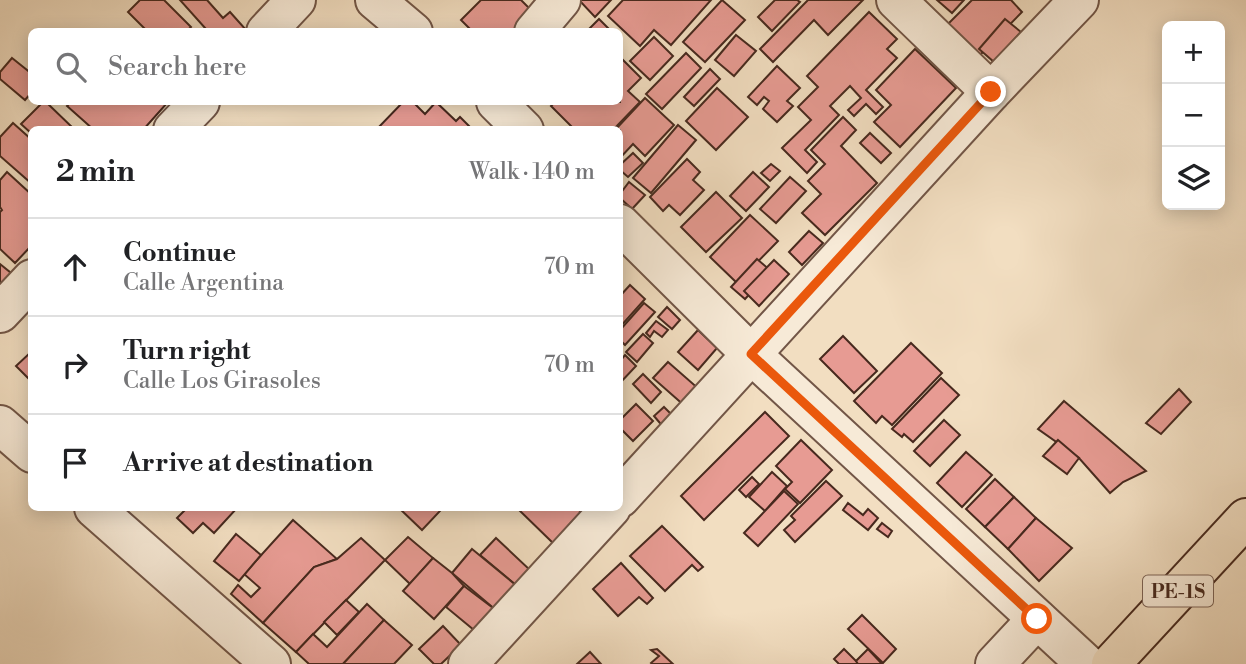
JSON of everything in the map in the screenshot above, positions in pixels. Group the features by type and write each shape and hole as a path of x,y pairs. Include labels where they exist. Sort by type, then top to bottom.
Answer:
{"highway":[{"name":"PE-1S","path":"1111,664 1246,518"}],"street":[{"path":"270,28 296,0"},
{"path":"375,0 408,28"},
{"path":"537,28 561,0"},
{"path":"896,0 991,92"},
{"path":"623,495 991,92 1079,0"},
{"path":"177,126 197,105"},
{"path":"499,105 520,126"},
{"path":"623,227 751,354 1086,664"},
{"path":"0,313 28,283"},
{"path":"0,425 28,450"},
{"path":"97,511 271,664"},
{"path":"468,664 608,511"},
{"path":"995,664 1037,619"}],"building":[{"path":"140,0 164,0 191,27 144,28 128,12"},
{"path":"180,0 207,0 223,18 230,12 244,28 205,28"},
{"path":"481,0 521,0 537,16 526,28 469,28 461,20"},
{"path":"579,0 611,0 595,17"},
{"path":"623,0 711,0 671,45 654,30 640,46 608,16"},
{"path":"722,0 745,20 705,62 683,42"},
{"path":"775,0 800,2 772,31 758,17"},
{"path":"808,0 863,0 828,35 814,20 773,62 760,49"},
{"path":"937,0 964,0 952,13"},
{"path":"972,0 1011,0 1022,12 978,57 947,25"},
{"path":"869,12 897,39 887,49 897,58 866,90 883,107 876,114 866,104 854,116 848,110 861,98 850,86 830,106 839,115 805,150 817,162 807,173 782,148 811,120 798,107 818,87 807,76"},
{"path":"599,19 608,28 590,28"},
{"path":"1005,19 1021,32 994,62 979,49"},
{"path":"736,35 756,51 734,76 715,60"},
{"path":"654,37 673,56 650,80 630,61"},
{"path":"915,49 956,88 900,147 874,122 891,105 876,90"},
{"path":"686,53 701,68 662,109 646,94"},
{"path":"12,58 28,71 28,97 25,100 0,79 0,72"},
{"path":"623,60 641,78 628,91 640,102 617,126 571,126 551,106 623,105"},
{"path":"777,66 800,88 787,101 793,106 777,122 763,109 769,101 764,97 757,105 748,97"},
{"path":"710,69 720,79 694,106 684,97"},
{"path":"717,88 748,117 716,150 686,121"},
{"path":"645,98 674,125 645,156 633,144 623,155 623,126 619,126"},
{"path":"40,105 49,105 71,126 28,126 28,130 21,124"},
{"path":"165,105 147,126 90,126 67,106"},
{"path":"400,105 416,105 425,114 433,105 439,105 456,121 460,117 469,126 380,126"},
{"path":"843,117 856,130 841,146 877,183 825,235 802,213 821,194 808,181 825,164 811,150"},
{"path":"13,123 28,136 28,180 0,156 0,137"},
{"path":"678,125 696,140 651,193 633,178"},
{"path":"870,133 891,153 881,163 860,143"},
{"path":"633,153 643,163 628,177 623,173 623,162"},
{"path":"687,159 700,172 693,180 704,190 680,215 669,205 663,211 650,197"},
{"path":"771,164 780,171 770,181 761,173"},
{"path":"7,172 28,191 28,249 15,263 0,249 0,180"},
{"path":"753,172 769,187 746,211 730,196"},
{"path":"790,177 806,191 776,223 760,209"},
{"path":"629,182 645,195 632,209 623,201 623,190"},
{"path":"716,192 742,218 706,252 681,227"},
{"path":"750,215 778,241 737,283 710,257"},
{"path":"809,231 823,243 802,265 789,252"},
{"path":"757,259 771,271 745,299 731,287"},
{"path":"774,260 789,274 759,306 744,291"},
{"path":"0,264 11,273 0,286"},
{"path":"630,285 645,299 623,324 623,293"},
{"path":"644,303 655,312 625,345 623,327"},
{"path":"667,307 680,320 672,329 658,317"},
{"path":"656,321 668,330 662,337 654,331 650,337 646,333"},
{"path":"698,330 717,348 698,370 678,352"},
{"path":"643,334 653,343 637,362 626,352"},
{"path":"843,336 877,371 854,393 820,359"},
{"path":"911,343 942,373 892,425 882,416 876,423 854,401"},
{"path":"28,355 28,378 16,366"},
{"path":"625,355 636,366 623,380"},
{"path":"668,362 700,390 686,407 653,378"},
{"path":"643,374 661,392 651,403 633,384"},
{"path":"941,378 959,395 913,442 892,429"},
{"path":"1179,389 1191,402 1161,434 1146,423"},
{"path":"1064,401 1146,471 1123,482 1110,493 1079,458 1038,429"},
{"path":"636,404 653,421 633,441 623,431 623,417"},
{"path":"664,407 676,419 665,429 654,416"},
{"path":"765,412 789,436 704,520 681,496"},
{"path":"944,420 960,435 930,466 914,451"},
{"path":"801,440 832,470 800,503 785,489 792,482 776,466"},
{"path":"1058,440 1079,458 1067,474 1043,456"},
{"path":"966,452 992,475 962,507 937,483"},
{"path":"772,472 787,486 765,511 749,497"},
{"path":"752,477 759,484 746,497 739,490"},
{"path":"995,479 1014,497 985,527 966,509"},
{"path":"826,481 842,496 795,542 784,530 795,520 791,516"},
{"path":"784,491 798,504 758,546 744,533"},
{"path":"1014,497 1036,518 1008,549 985,527"},
{"path":"848,503 863,515 868,509 878,518 868,530 843,510"},
{"path":"184,511 234,511 214,533 203,523 193,533 177,518"},
{"path":"402,511 440,511 422,530"},
{"path":"520,511 580,511 583,514 554,544"},
{"path":"1036,518 1072,548 1039,581 1008,549"},
{"path":"293,520 337,559 314,567 263,623 231,594 238,585 251,597 260,588 244,574"},
{"path":"882,523 892,531 888,537 877,529"},
{"path":"662,526 703,567 698,571 692,565 665,591 630,556"},
{"path":"236,534 261,555 239,581 214,561"},
{"path":"408,537 433,558 410,584 385,560"},
{"path":"361,538 385,560 296,652 263,623 314,567 337,559"},
{"path":"496,538 530,570 517,586 480,555"},
{"path":"472,549 517,586 497,611 452,573"},
{"path":"433,558 464,586 434,619 403,591"},
{"path":"621,563 653,598 647,604 639,597 618,616 593,589"},
{"path":"464,586 497,611 480,635 446,607"},
{"path":"346,600 359,612 337,635 324,622"},
{"path":"367,604 384,620 343,664 309,664 296,652 313,634 327,647"},
{"path":"862,615 896,649 883,663 848,629"},
{"path":"384,620 412,645 394,664 343,664"},
{"path":"443,626 461,645 441,664 434,664 419,649"},
{"path":"657,649 673,664 652,664 659,656 651,650"},
{"path":"844,649 859,664 839,664 834,659"},
{"path":"868,649 882,664 858,664 856,661"},
{"path":"590,652 601,664 577,664"}],"route":[{"path":"991,92 751,354 1037,619"}]}
